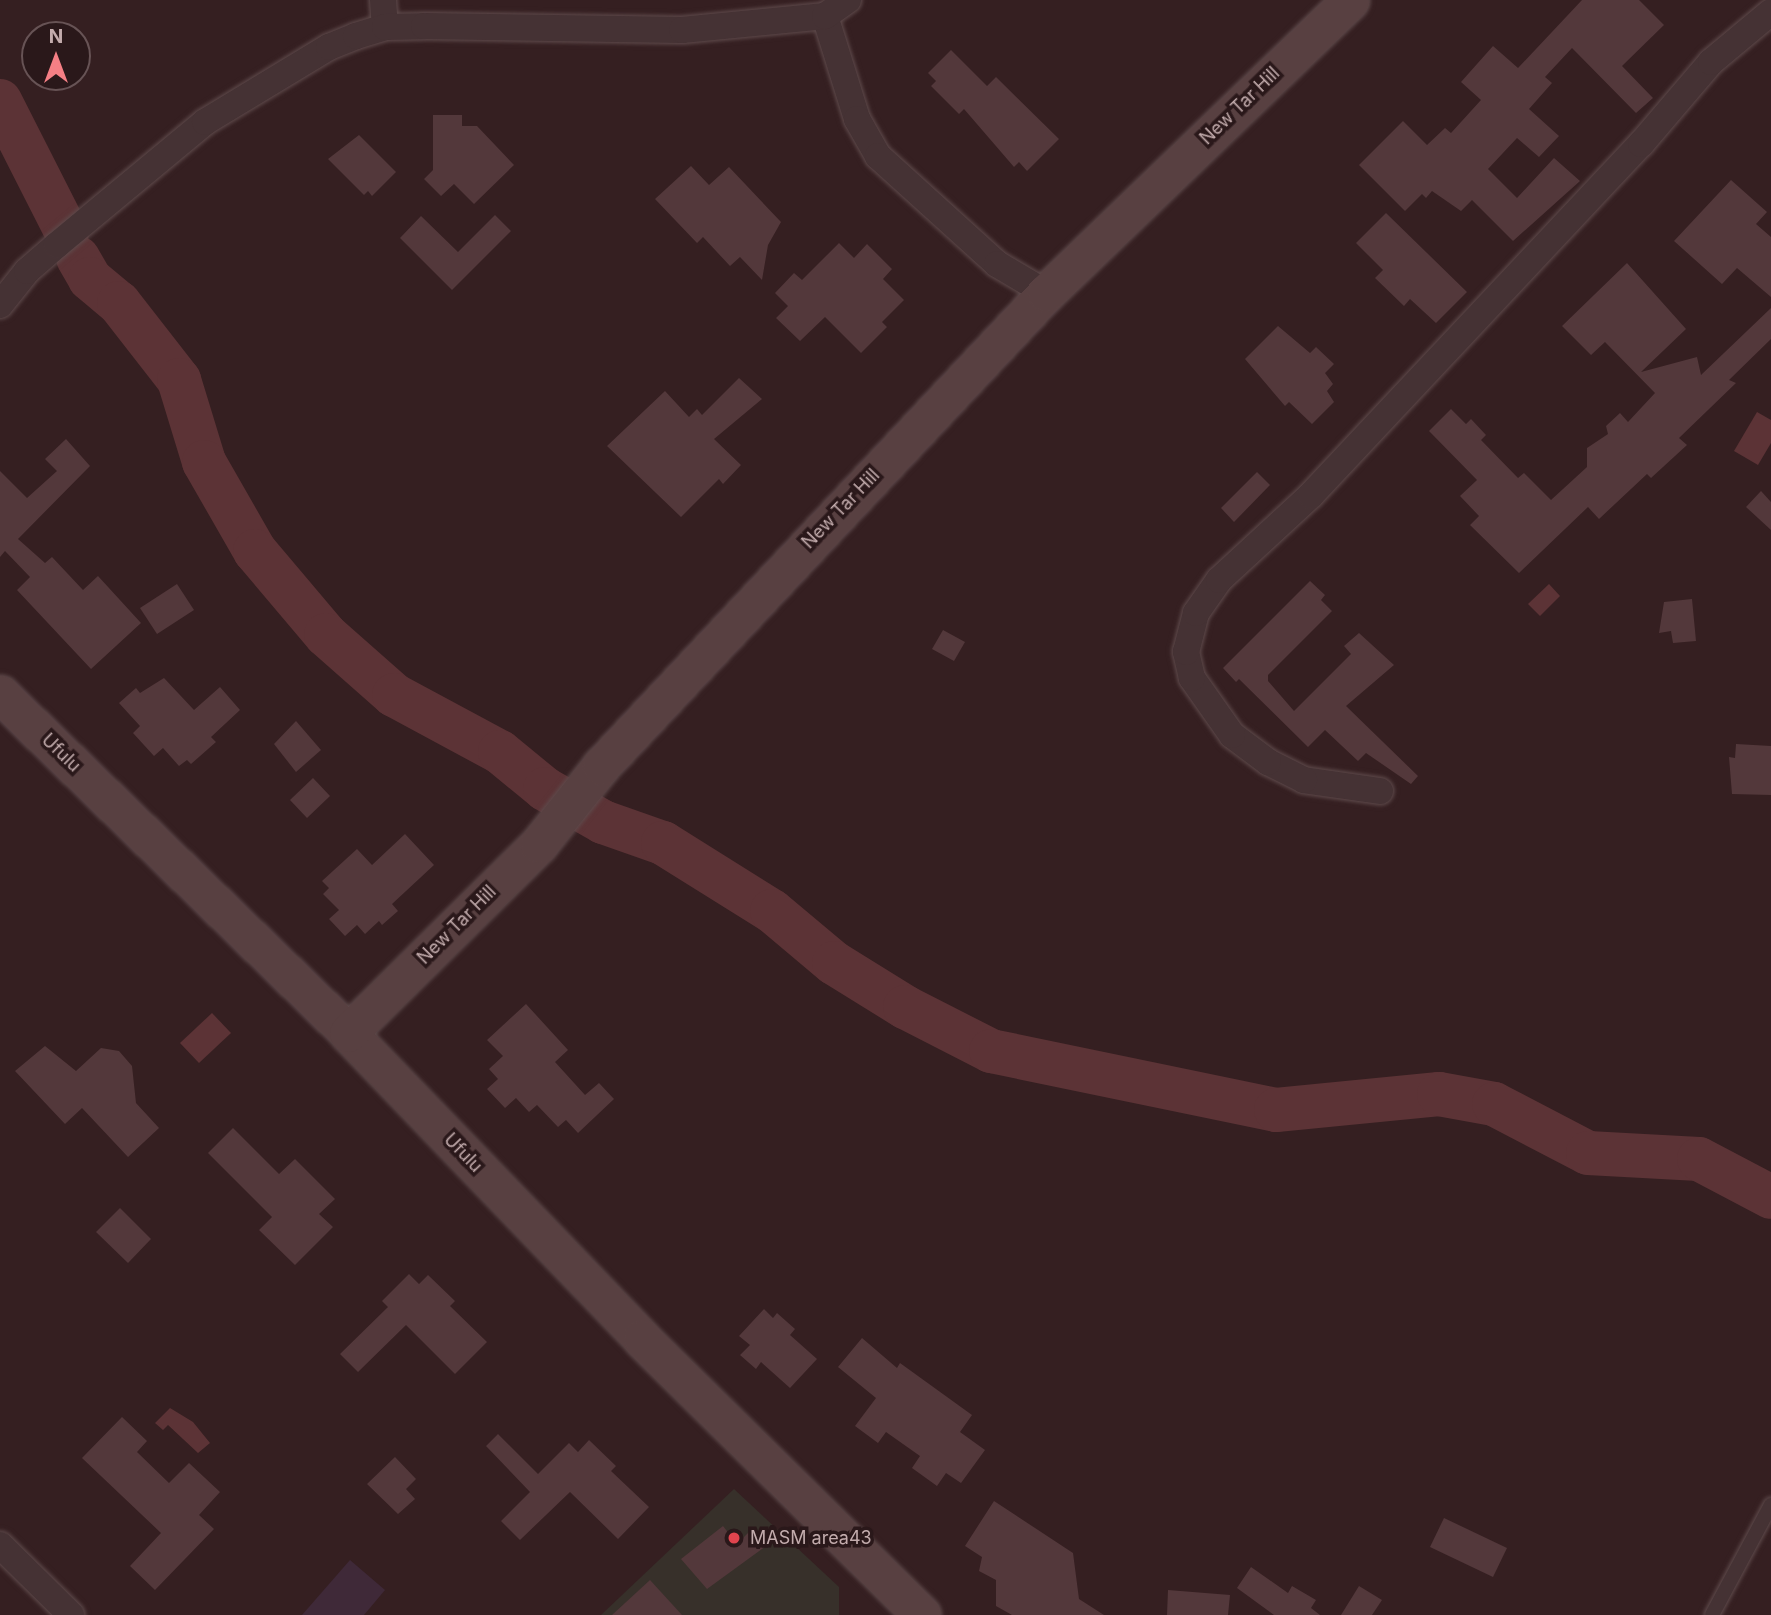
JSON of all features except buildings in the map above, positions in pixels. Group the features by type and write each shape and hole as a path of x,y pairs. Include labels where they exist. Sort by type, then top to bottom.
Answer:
{"street":[{"path":"383,0 385,27"},
{"path":"0,305 27,271 205,122 329,47 385,27 682,30 825,16 848,0"},
{"name":"New Tar Hill","path":"348,1033 539,844 601,766 1046,293 1350,0"},
{"path":"1380,792 1304,780 1268,762 1232,735 1192,678 1186,652 1196,613 1219,580 1311,495 1641,144 1711,62 1771,12"},
{"path":"825,16 856,119 878,156 997,264 1046,293"},
{"name":"Ufulu","path":"0,694 348,1033 642,1339 920,1614"},
{"path":"0,1545 71,1615"}],"lane":[{"path":"1712,1615 1771,1505"}],"shaded area":[{"path":"1757,412 1771,420 1771,443 1758,465 1734,451"},
{"path":"1549,584 1560,596 1540,616 1528,604"},
{"path":"212,1013 231,1033 199,1063 180,1043"},
{"path":"170,1408 193,1422 210,1443 198,1453 168,1425 163,1430 155,1423"},
{"name":"MASM area43","path":"734,1489 839,1587 839,1615 601,1615"},
{"path":"350,1560 385,1590 364,1615 302,1615"}],"waterway":[{"path":"0,101 67,233"},
{"path":"78,258 90,279 119,303 179,380 204,462 255,551 326,635 394,695 500,752 545,789 603,822 663,843 772,911 834,963 905,1007 991,1051 1276,1110 1439,1094 1494,1104 1588,1153 1699,1159 1771,1197"}],"place":[{"name":"MASM area43","path":"734,1538"}]}
